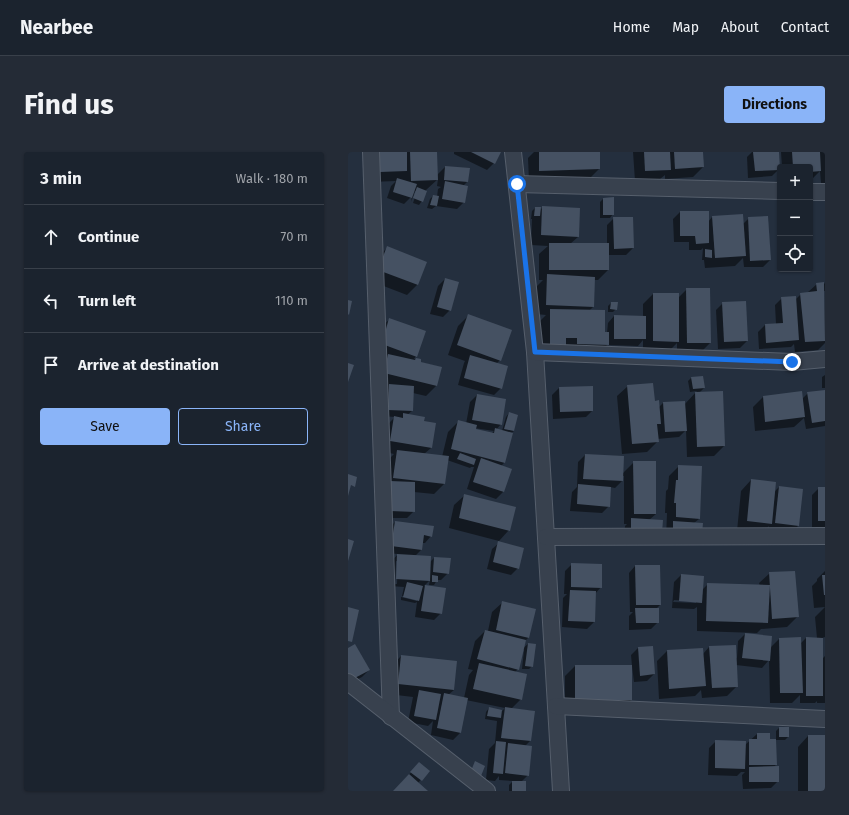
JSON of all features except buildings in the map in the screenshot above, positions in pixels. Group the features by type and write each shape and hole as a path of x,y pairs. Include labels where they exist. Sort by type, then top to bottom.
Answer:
{"street":[{"path":"371,152 391,717"},
{"path":"513,152 535,352 561,791"},
{"path":"517,184 777,191"},
{"path":"813,192 825,192"},
{"path":"535,352 792,362 825,359"},
{"path":"546,538 825,536"},
{"path":"348,682 487,791"},
{"path":"556,706 825,719"}],"route":[{"path":"517,184 535,352 792,362"}]}
